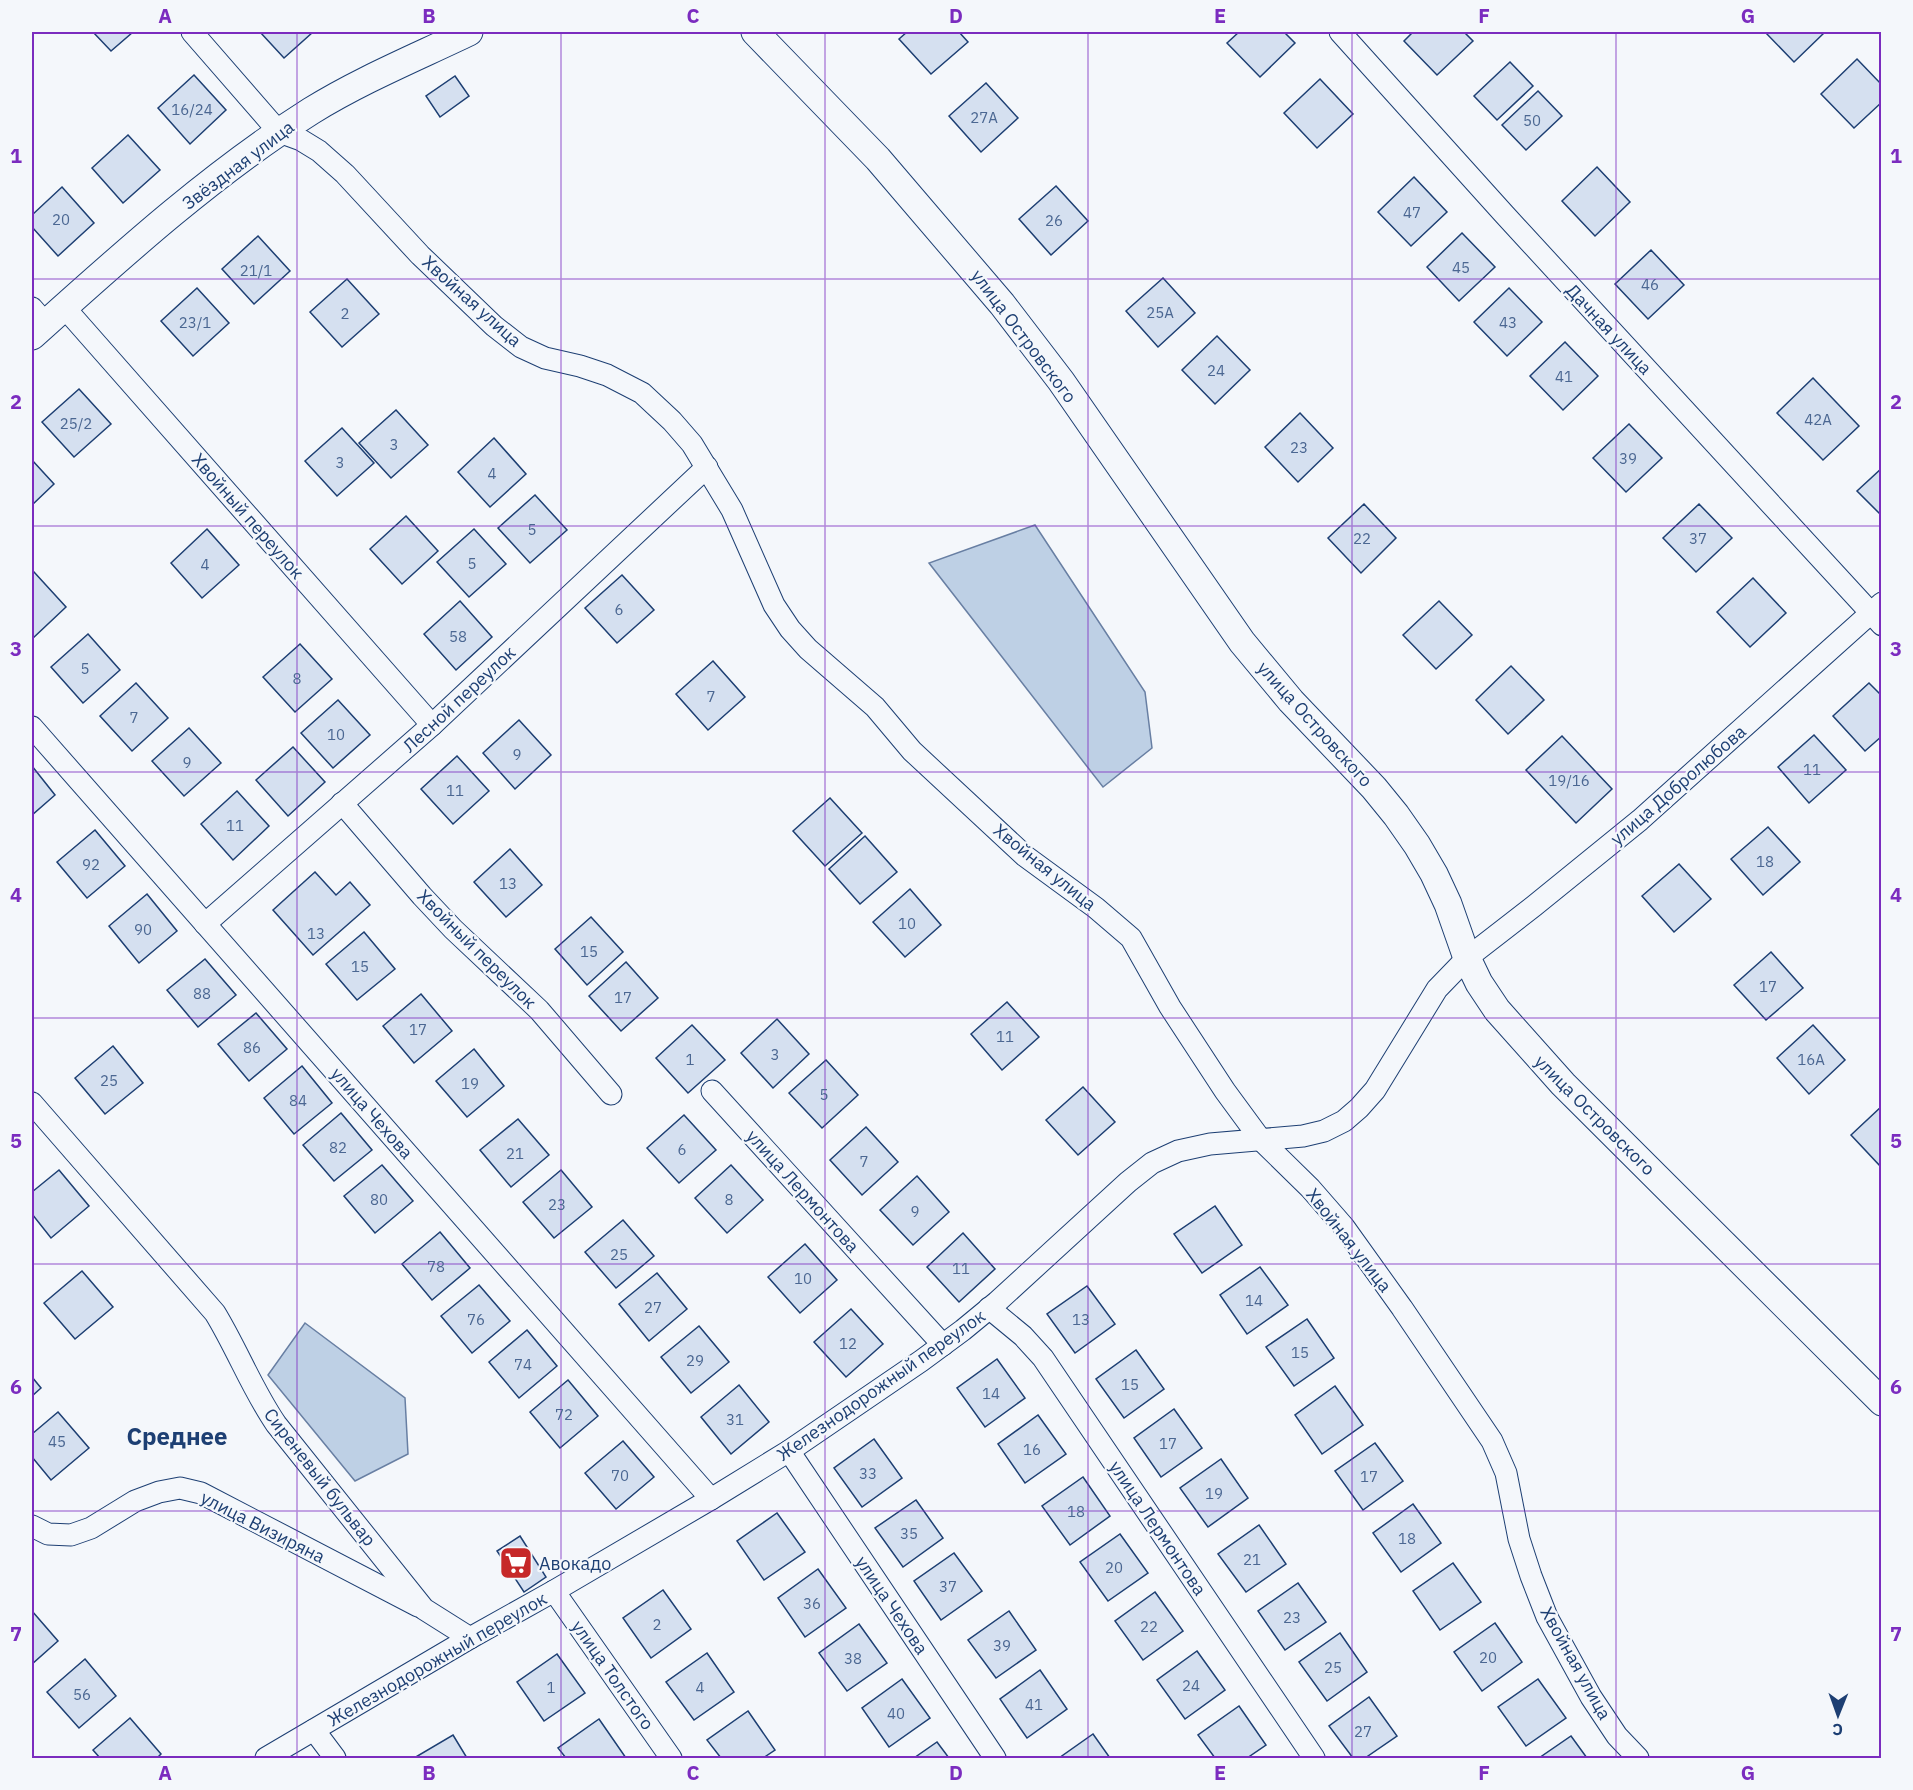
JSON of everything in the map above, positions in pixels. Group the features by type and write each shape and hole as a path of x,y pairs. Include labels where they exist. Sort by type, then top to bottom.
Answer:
{"street":[{"path":"192,32 279,132"},
{"name":"Звёздная улица","path":"43,319 166,219 279,132 353,87 469,32"},
{"name":"улица Островского","path":"755,32 878,159 1002,304 1060,381 1242,642 1291,701 1396,814 1434,874 1448,904 1467,958 1479,983 1497,1010 1540,1060 1881,1402"},
{"name":"Дачная улица","path":"1340,32 1504,214 1878,613"},
{"name":"Хвойная улица","path":"279,132 319,151 345,174 420,255 494,326 512,340 545,358 607,375 642,393 672,421 692,444 732,510 774,605 790,629 808,649 875,707 912,751 1025,856 1096,908 1131,938 1170,1007 1225,1091 1261,1140 1310,1188 1344,1227 1492,1441 1506,1473 1519,1539 1547,1617 1591,1697 1617,1736 1638,1758"},
{"name":"Хвойный переулок","path":"43,319 432,724"},
{"name":"Лесной переулок","path":"205,924 432,724 707,467"},
{"name":"улица Добролюбова","path":"1467,958 1640,820 1878,613"},
{"name":"улица Чехова","path":"32,728 711,1499"},
{"name":"Хвойный переулок","path":"342,803 422,896 453,929 539,1010 611,1094"},
{"name":"Железнодорожный переулок","path":"266,1758 711,1499 789,1451 943,1345 989,1308 1152,1163 1178,1151 1210,1144 1303,1136 1324,1131 1344,1121 1375,1090 1437,989 1467,958"},
{"name":"улица Лермонтова","path":"712,1091 943,1345"},
{"name":"Сиреневый бульвар","path":"32,1103 215,1313 233,1342 261,1402 276,1424 424,1610 470,1638"},
{"name":"улица Лермонтова","path":"989,1308 1023,1336 1043,1358 1314,1758"},
{"name":"улица Чехова","path":"789,1451 995,1758"},
{"name":"улица Визиряна","path":"32,1526 48,1534 71,1535 91,1528 135,1501 159,1492 180,1488 201,1494 424,1610"},
{"name":"улица Толстого","path":"554,1591 671,1758"},
{"path":"315,1730 335,1758"}],"water":[{"path":"1035,525 1145,692 1152,748 1103,787 929,563"},
{"path":"305,1323 405,1398 408,1454 355,1481 268,1375"}],"building":[{"path":"93,32 133,32 111,51"},
{"path":"260,32 313,32 284,58"},
{"path":"907,32 959,32 968,42 931,74 899,39"},
{"path":"1239,32 1284,32 1295,43 1260,77 1227,43"},
{"path":"1413,32 1464,32 1473,41 1437,75 1404,41"},
{"path":"1765,32 1825,32 1794,62"},
{"path":"1857,59 1882,85 1882,102 1854,128 1821,94"},
{"path":"1510,62 1533,86 1497,120 1474,96"},
{"path":"194,75 226,110 190,144 158,108"},
{"path":"455,76 469,96 440,117 426,96"},
{"path":"1320,79 1353,114 1317,148 1284,113"},
{"path":"986,83 1018,118 981,152 949,116"},
{"path":"1538,91 1562,116 1526,150 1502,125"},
{"path":"128,135 160,170 123,203 92,168"},
{"path":"1597,167 1630,202 1595,236 1562,201"},
{"path":"1414,177 1447,212 1411,246 1378,212"},
{"path":"1056,186 1088,221 1051,255 1019,219"},
{"path":"62,187 94,223 58,256 32,227 32,215"},
{"path":"1462,233 1495,267 1459,301 1427,267"},
{"path":"258,236 290,271 254,304 222,269"},
{"path":"1651,250 1684,285 1648,319 1615,284"},
{"path":"1163,278 1195,313 1158,347 1126,311"},
{"path":"347,279 379,314 342,347 310,312"},
{"path":"197,288 229,323 193,356 161,321"},
{"path":"1509,288 1542,322 1507,356 1474,322"},
{"path":"1217,336 1250,370 1215,404 1182,370"},
{"path":"1565,342 1598,376 1563,410 1530,376"},
{"path":"1813,378 1859,426 1823,460 1777,413"},
{"path":"79,389 111,424 74,457 42,422"},
{"path":"396,410 428,445 391,478 359,443"},
{"path":"1300,413 1333,448 1298,482 1265,447"},
{"path":"1629,424 1662,458 1626,492 1593,458"},
{"path":"342,428 374,463 337,496 305,461"},
{"path":"494,438 526,474 490,507 458,472"},
{"path":"32,460 54,484 32,505"},
{"path":"1882,468 1882,516 1857,491"},
{"path":"535,495 567,530 530,563 498,528"},
{"path":"1364,504 1396,538 1361,573 1328,538"},
{"path":"1699,504 1732,538 1696,572 1663,538"},
{"path":"406,516 438,551 402,584 370,549"},
{"path":"207,529 239,565 202,598 171,563"},
{"path":"474,529 506,564 469,597 437,562"},
{"path":"34,572 66,607 32,639 32,574"},
{"path":"622,575 654,610 617,643 585,608"},
{"path":"1753,578 1786,613 1750,647 1717,612"},
{"path":"460,601 492,637 456,670 424,634"},
{"path":"1439,601 1472,635 1436,669 1403,635"},
{"path":"88,634 120,670 83,703 51,667"},
{"path":"300,644 332,679 295,712 263,677"},
{"path":"713,661 745,697 708,730 676,694"},
{"path":"1511,666 1544,700 1508,734 1476,700"},
{"path":"136,683 168,718 132,751 100,716"},
{"path":"1869,683 1882,696 1882,736 1865,751 1833,716"},
{"path":"338,700 370,735 333,768 301,733"},
{"path":"519,720 551,755 515,789 483,753"},
{"path":"189,728 221,763 184,796 152,761"},
{"path":"1814,735 1846,770 1809,803 1778,767"},
{"path":"1562,736 1612,789 1576,823 1526,770"},
{"path":"293,747 325,782 288,816 256,780"},
{"path":"457,756 489,791 453,824 421,789"},
{"path":"32,766 55,795 32,815"},
{"path":"237,791 269,826 233,860 201,824"},
{"path":"830,798 862,833 825,866 793,831"},
{"path":"1768,827 1800,862 1763,895 1731,859"},
{"path":"95,830 125,866 87,898 57,862"},
{"path":"865,836 897,872 860,904 829,869"},
{"path":"510,849 542,885 506,917 474,882"},
{"path":"1679,864 1711,899 1674,932 1642,896"},
{"path":"315,872 336,895 350,882 370,905 313,955 273,910"},
{"path":"910,889 941,925 905,957 873,922"},
{"path":"147,894 177,931 139,963 109,926"},
{"path":"591,917 623,952 587,985 555,949"},
{"path":"364,932 395,969 357,1000 326,964"},
{"path":"1771,952 1803,988 1766,1020 1734,985"},
{"path":"205,959 236,995 198,1027 167,990"},
{"path":"626,962 658,998 621,1031 589,996"},
{"path":"421,994 452,1031 414,1063 383,1026"},
{"path":"1007,1002 1039,1037 1002,1070 971,1034"},
{"path":"256,1013 287,1049 249,1081 218,1044"},
{"path":"777,1019 809,1054 773,1088 741,1053"},
{"path":"692,1025 725,1060 688,1093 656,1058"},
{"path":"1813,1025 1845,1060 1809,1094 1777,1058"},
{"path":"113,1046 143,1083 105,1114 75,1078"},
{"path":"474,1049 504,1086 467,1117 436,1081"},
{"path":"826,1060 858,1095 822,1128 789,1093"},
{"path":"302,1066 332,1103 294,1134 264,1098"},
{"path":"1083,1087 1115,1122 1078,1155 1046,1120"},
{"path":"1882,1106 1882,1168 1851,1135"},
{"path":"341,1113 372,1150 334,1181 303,1145"},
{"path":"684,1115 716,1150 679,1183 647,1148"},
{"path":"518,1119 549,1155 511,1187 480,1150"},
{"path":"866,1127 898,1162 862,1195 830,1160"},
{"path":"382,1165 413,1201 375,1233 344,1196"},
{"path":"731,1165 763,1200 727,1233 695,1198"},
{"path":"59,1170 89,1206 51,1238 32,1214 32,1192"},
{"path":"561,1170 592,1207 554,1238 523,1202"},
{"path":"917,1176 949,1212 913,1245 880,1210"},
{"path":"1215,1206 1242,1245 1202,1273 1174,1234"},
{"path":"623,1220 654,1256 616,1288 585,1252"},
{"path":"440,1232 470,1268 432,1300 402,1264"},
{"path":"963,1233 995,1269 959,1302 927,1267"},
{"path":"805,1244 837,1280 800,1313 768,1277"},
{"path":"1260,1267 1288,1305 1247,1334 1220,1295"},
{"path":"82,1271 113,1307 75,1339 44,1303"},
{"path":"657,1273 687,1309 649,1341 619,1304"},
{"path":"479,1285 510,1321 472,1353 441,1316"},
{"path":"1087,1286 1115,1324 1075,1353 1047,1314"},
{"path":"851,1309 883,1344 846,1377 814,1342"},
{"path":"1307,1319 1334,1358 1294,1386 1266,1347"},
{"path":"699,1326 729,1362 691,1393 661,1357"},
{"path":"527,1330 557,1366 519,1398 489,1362"},
{"path":"1136,1350 1164,1389 1124,1418 1096,1379"},
{"path":"997,1359 1025,1398 985,1427 957,1388"},
{"path":"32,1377 41,1388 32,1396"},
{"path":"568,1380 598,1416 560,1448 530,1412"},
{"path":"739,1385 769,1422 731,1454 701,1417"},
{"path":"1335,1386 1363,1425 1322,1454 1295,1415"},
{"path":"1174,1409 1202,1448 1161,1477 1134,1438"},
{"path":"58,1412 89,1448 51,1480 32,1457 32,1434"},
{"path":"1038,1415 1066,1454 1025,1483 998,1444"},
{"path":"874,1439 902,1478 862,1507 834,1468"},
{"path":"623,1441 654,1477 616,1509 585,1473"},
{"path":"1375,1443 1403,1481 1363,1510 1335,1471"},
{"path":"1221,1459 1248,1498 1208,1527 1180,1488"},
{"path":"1083,1477 1110,1516 1070,1545 1042,1506"},
{"path":"916,1500 943,1538 903,1567 875,1528"},
{"path":"1413,1504 1441,1543 1401,1572 1373,1533"},
{"path":"777,1513 805,1552 764,1580 737,1541"},
{"path":"1259,1525 1286,1564 1246,1592 1218,1554"},
{"path":"1120,1534 1148,1573 1108,1601 1080,1562"},
{"path":"520,1536 546,1577 524,1592 497,1551"},
{"path":"954,1553 982,1591 941,1620 914,1581"},
{"path":"1453,1563 1481,1602 1440,1630 1413,1591"},
{"path":"818,1569 846,1608 805,1637 778,1598"},
{"path":"1298,1583 1326,1622 1285,1650 1258,1611"},
{"path":"663,1590 691,1629 651,1658 623,1618"},
{"path":"1155,1592 1183,1631 1143,1660 1115,1621"},
{"path":"32,1611 58,1641 32,1664"},
{"path":"1009,1611 1036,1650 996,1678 968,1640"},
{"path":"1495,1623 1522,1662 1482,1691 1454,1652"},
{"path":"859,1624 887,1663 847,1691 819,1653"},
{"path":"1340,1633 1367,1672 1327,1701 1299,1662"},
{"path":"1197,1651 1225,1690 1185,1719 1157,1680"},
{"path":"707,1653 734,1692 694,1720 666,1682"},
{"path":"557,1654 585,1693 544,1721 517,1682"},
{"path":"85,1659 116,1696 79,1728 47,1692"},
{"path":"1040,1670 1067,1709 1027,1738 1000,1699"},
{"path":"902,1679 930,1718 889,1747 862,1708"},
{"path":"1538,1679 1566,1718 1526,1746 1498,1707"},
{"path":"1369,1697 1397,1736 1365,1758 1353,1758 1329,1726"},
{"path":"1239,1706 1266,1745 1247,1758 1215,1758 1198,1735"},
{"path":"748,1711 775,1750 763,1758 721,1758 707,1740"},
{"path":"130,1718 161,1754 157,1758 100,1758 93,1750"},
{"path":"599,1719 626,1758 566,1758 558,1748"},
{"path":"1093,1734 1110,1758 1059,1758"},
{"path":"453,1735 467,1758 414,1758"},
{"path":"1571,1736 1587,1758 1539,1758"},
{"path":"937,1742 949,1758 914,1758"}],"place":[{"name":"Авокадо","path":"516,1563"}],"district":[{"name":"Среднее","path":"177,1436"}]}
